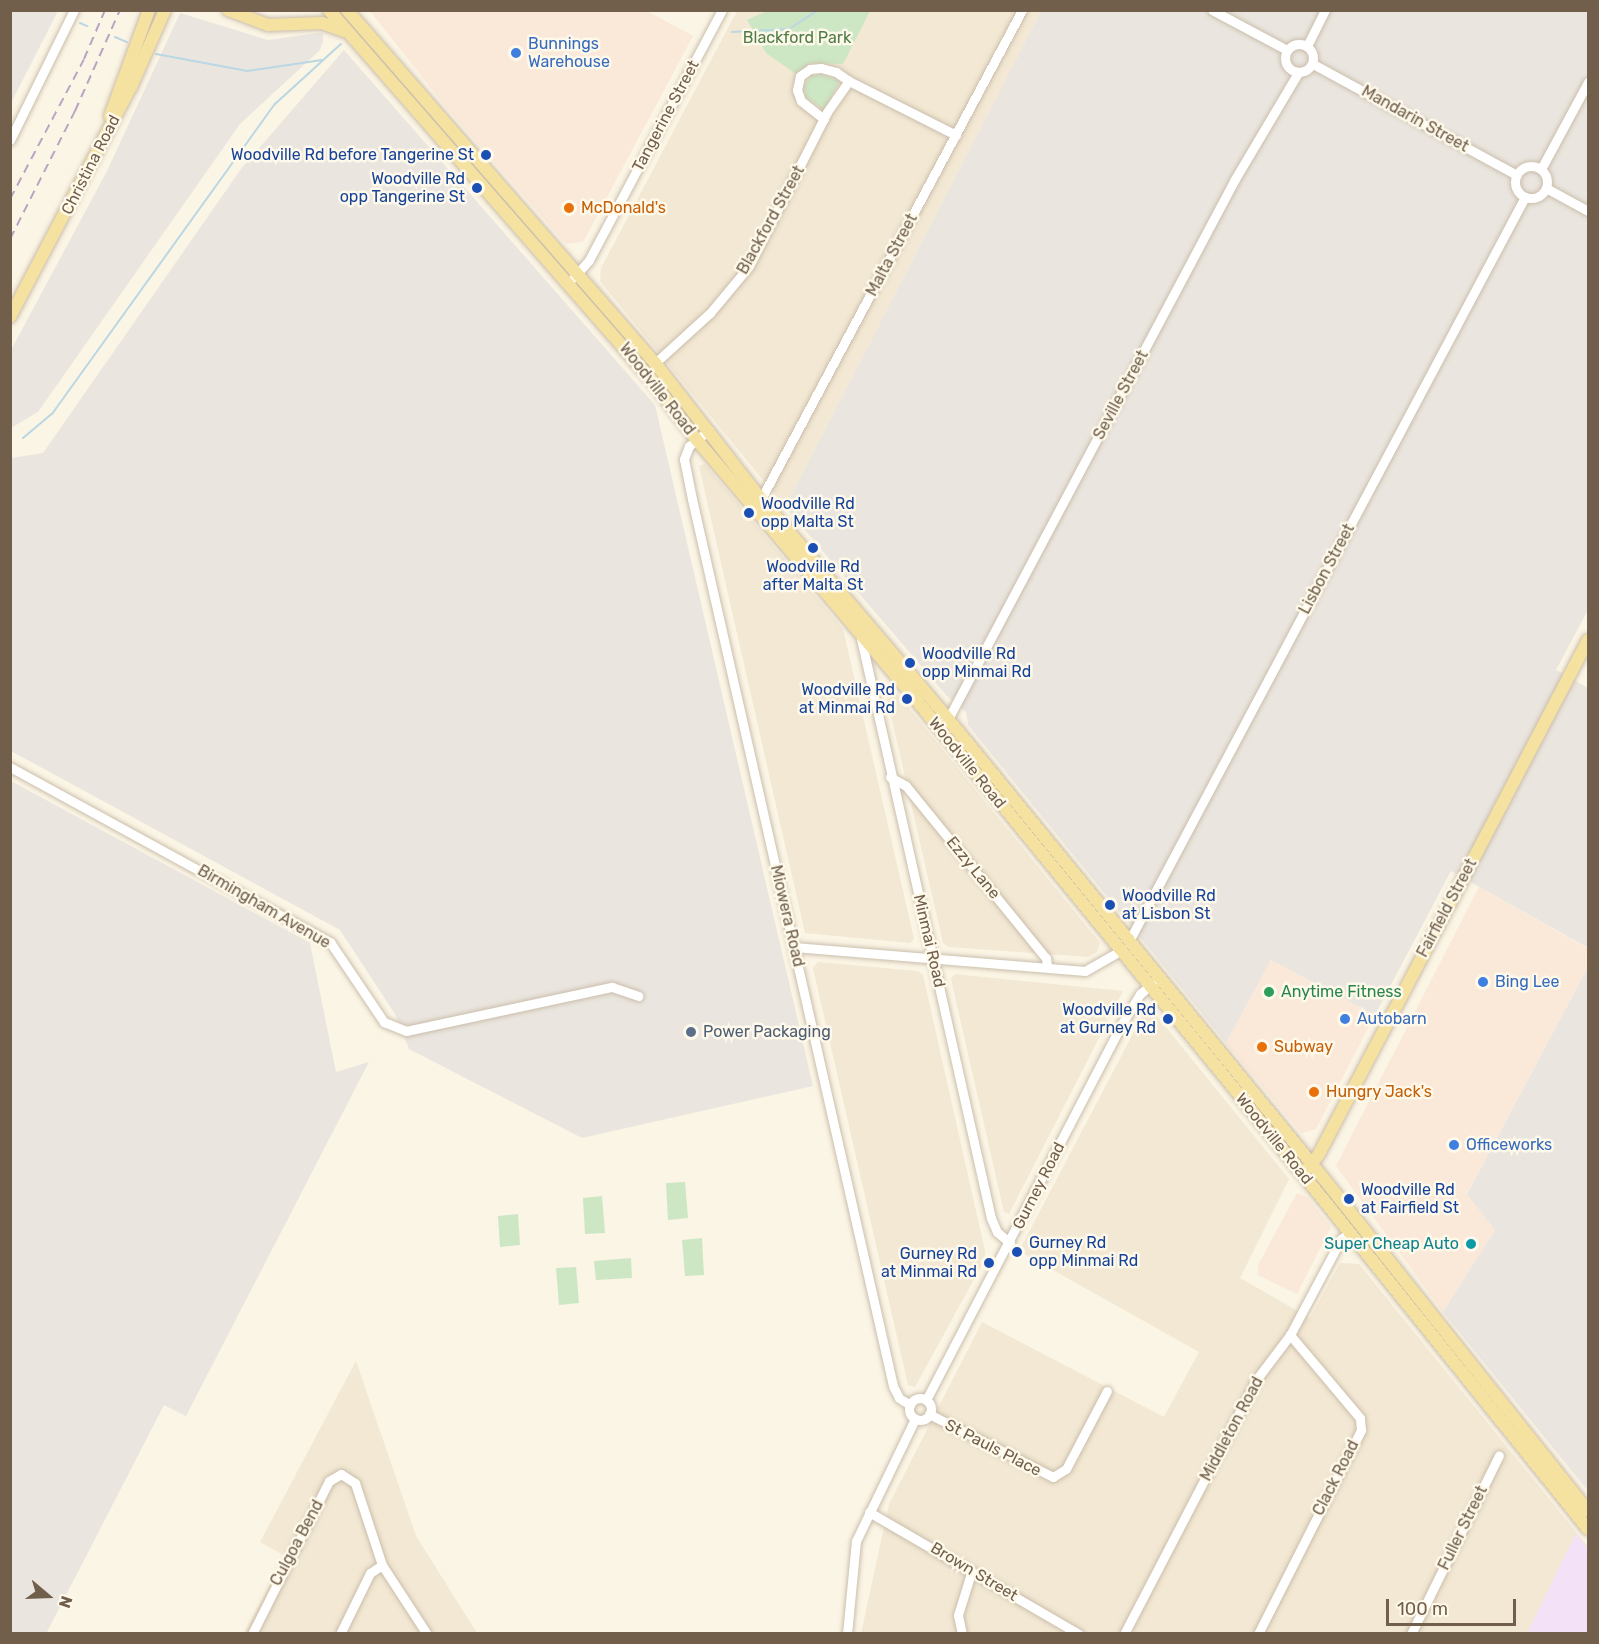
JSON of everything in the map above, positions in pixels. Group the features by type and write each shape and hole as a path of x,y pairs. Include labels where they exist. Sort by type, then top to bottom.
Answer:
{"main road":[{"path":"98,151 149,10"},
{"name":"Christina Road","path":"10,317 98,151 165,10"},
{"path":"228,10 268,25 331,25 352,37"},
{"name":"Woodville Road","path":"329,10 574,278 655,363 761,499 948,719 1312,1164 1588,1511"},
{"name":"Woodville Road","path":"348,10 574,278 696,439 860,633 1149,986 1588,1529"},
{"name":"Fairfield Street","path":"1303,1175 1312,1164 1588,640"}],"street":[{"path":"10,140 74,10"},
{"name":"Tangerine Street","path":"574,278 722,10"},
{"name":"Malta Street","path":"761,499 1022,10"},
{"path":"1212,10 1287,50"},
{"path":"1307,46 1326,10"},
{"path":"1296,44 1307,46 1313,53 1313,64 1298,73 1286,64 1287,50 1296,44"},
{"name":"Mandarin Street","path":"1313,64 1517,175"},
{"path":"824,119 801,101 796,90 800,76 810,69 821,68 836,72 849,81 956,135"},
{"name":"Seville Street","path":"948,719 1230,190 1298,73"},
{"name":"Blackford Street","path":"655,363 710,313 749,266 824,119 849,81"},
{"path":"1541,168 1588,82"},
{"path":"1528,166 1541,168 1547,177 1546,188 1540,196 1524,197 1516,187 1517,175 1528,166"},
{"path":"1546,188 1588,211"},
{"name":"Lisbon Street","path":"1129,941 1524,197"},
{"path":"696,439 709,430"},
{"name":"Miowera Road","path":"696,439 684,459 893,1386 899,1398 910,1405"},
{"name":"Minmai Road","path":"860,633 890,777 991,1218 997,1232 1010,1243"},
{"name":"Birmingham Avenue","path":"10,766 330,942 384,1022 406,1030 431,1028 612,987 638,996"},
{"name":"Ezzy Lane","path":"890,777 906,786 1046,958 1047,966"},
{"path":"794,947 1047,966 1085,971 1104,963 1120,951"},
{"name":"Gurney Road","path":"926,1400 1010,1243 1123,1022 1149,986 1159,978"},
{"name":"Middleton Road","path":"1124,1634 1256,1380 1290,1335 1341,1239 1350,1232"},
{"name":"Clack Road","path":"1258,1634 1361,1430 1360,1418 1290,1335"},
{"name":"St Pauls Place","path":"930,1414 1059,1480 1107,1391"},
{"path":"915,1399 926,1400 930,1414 921,1420 915,1419 910,1414 910,1405 915,1399"},
{"path":"847,1634 853,1551 869,1512 915,1419"},
{"name":"Fuller Street","path":"1412,1634 1499,1455"},
{"name":"Culgoa Bend","path":"252,1634 329,1481 341,1474 356,1483 382,1565"},
{"name":"Brown Street","path":"869,1512 1079,1634"},
{"path":"340,1634 370,1573 382,1565 427,1634"},
{"path":"962,1634 958,1615 971,1573"}],"shaded area":[{"path":"10,11 58,11 11,103"},
{"path":"370,11 647,11 693,36 583,242 566,244 445,106"},
{"path":"737,11 1041,11 785,507 600,281 601,268"},
{"path":"1041,11 1588,11 1588,610 1556,670 1588,688 1588,948 1451,871 1375,1015 1271,960 1226,1043 968,725 966,712 946,695 785,507"},
{"path":"180,13 268,40 323,33 323,41 320,50 240,124 38,412 11,428 11,350 107,171"},
{"path":"344,50 655,405 813,1086 582,1138 409,1049 395,1014 340,930 11,751 11,458 43,453 241,169"},
{"path":"705,464 843,629 914,939 910,943 805,933 699,466"},
{"path":"895,691 1100,943 1097,952 1088,957 949,947 943,943 886,694"},
{"path":"11,781 310,943 336,1072 369,1062 186,1416 164,1405 46,1634 10,1633"},
{"path":"1479,887 1588,949 1588,967 1467,1193 1495,1230 1443,1312 1336,1166"},
{"path":"1271,960 1375,1015 1316,1129 1301,1133 1226,1043"},
{"path":"818,962 918,971 923,975 985,1259 915,1387 908,1385 813,968"},
{"path":"1588,967 1588,1491 1443,1312 1495,1230 1467,1194"},
{"path":"955,974 1123,991 1009,1214 1004,1212 951,979"},
{"path":"1148,1005 1289,1179 1240,1278 1310,1318 1340,1263 1359,1264 1588,1547 1588,1633 861,1634 889,1504 982,1322 1164,1417 1199,1352 1019,1251"},
{"path":"1297,1193 1307,1197 1331,1227 1297,1294 1258,1275 1258,1265"},
{"path":"356,1361 416,1536 477,1633 244,1634 285,1556 260,1542"},
{"path":"1576,1534 1588,1549 1588,1633 1527,1633"}],"green space":[{"name":"Blackford Park","path":"767,11 870,11 843,64 811,63 796,74 766,53 747,20"},
{"path":"820,74 840,81 824,110 806,97 804,86 811,76"},
{"path":"685,1182 688,1218 668,1220 666,1183"},
{"path":"602,1196 605,1233 585,1234 583,1198"},
{"path":"518,1214 520,1245 500,1247 498,1216"},
{"path":"702,1238 704,1275 685,1276 682,1240"},
{"path":"631,1258 632,1278 596,1280 594,1261"},
{"path":"576,1267 579,1303 559,1305 556,1268"}],"waterway":[{"path":"732,32 789,29 818,10"},
{"path":"80,23 87,26"},
{"path":"115,37 127,42"},
{"path":"23,438 52,414 275,104 341,44"},
{"path":"156,54 247,71 322,60"}],"railway":[{"path":"10,199 84,59 105,10"},
{"path":"10,239 75,111 120,10"}],"place":[{"name":"Bunnings Warehouse","path":"516,53"},
{"name":"Woodville Rd before Tangerine St","path":"486,155"},
{"name":"Woodville Rd opp Tangerine St","path":"477,188"},
{"name":"McDonald's","path":"569,208"},
{"name":"Woodville Rd opp Malta St","path":"749,513"},
{"name":"Woodville Rd after Malta St","path":"813,548"},
{"name":"Woodville Rd opp Minmai Rd","path":"910,663"},
{"name":"Woodville Rd at Minmai Rd","path":"907,699"},
{"name":"Woodville Rd at Lisbon St","path":"1110,905"},
{"name":"Bing Lee","path":"1483,982"},
{"name":"Anytime Fitness","path":"1269,992"},
{"name":"Woodville Rd at Gurney Rd","path":"1168,1019"},
{"name":"Autobarn","path":"1345,1019"},
{"name":"Power Packaging","path":"691,1032"},
{"name":"Subway","path":"1262,1047"},
{"name":"Hungry Jack's","path":"1314,1092"},
{"name":"Officeworks","path":"1454,1145"},
{"name":"Woodville Rd at Fairfield St","path":"1349,1199"},
{"name":"Super Cheap Auto","path":"1471,1244"},
{"name":"Gurney Rd opp Minmai Rd","path":"1017,1252"},
{"name":"Gurney Rd at Minmai Rd","path":"989,1263"}]}
